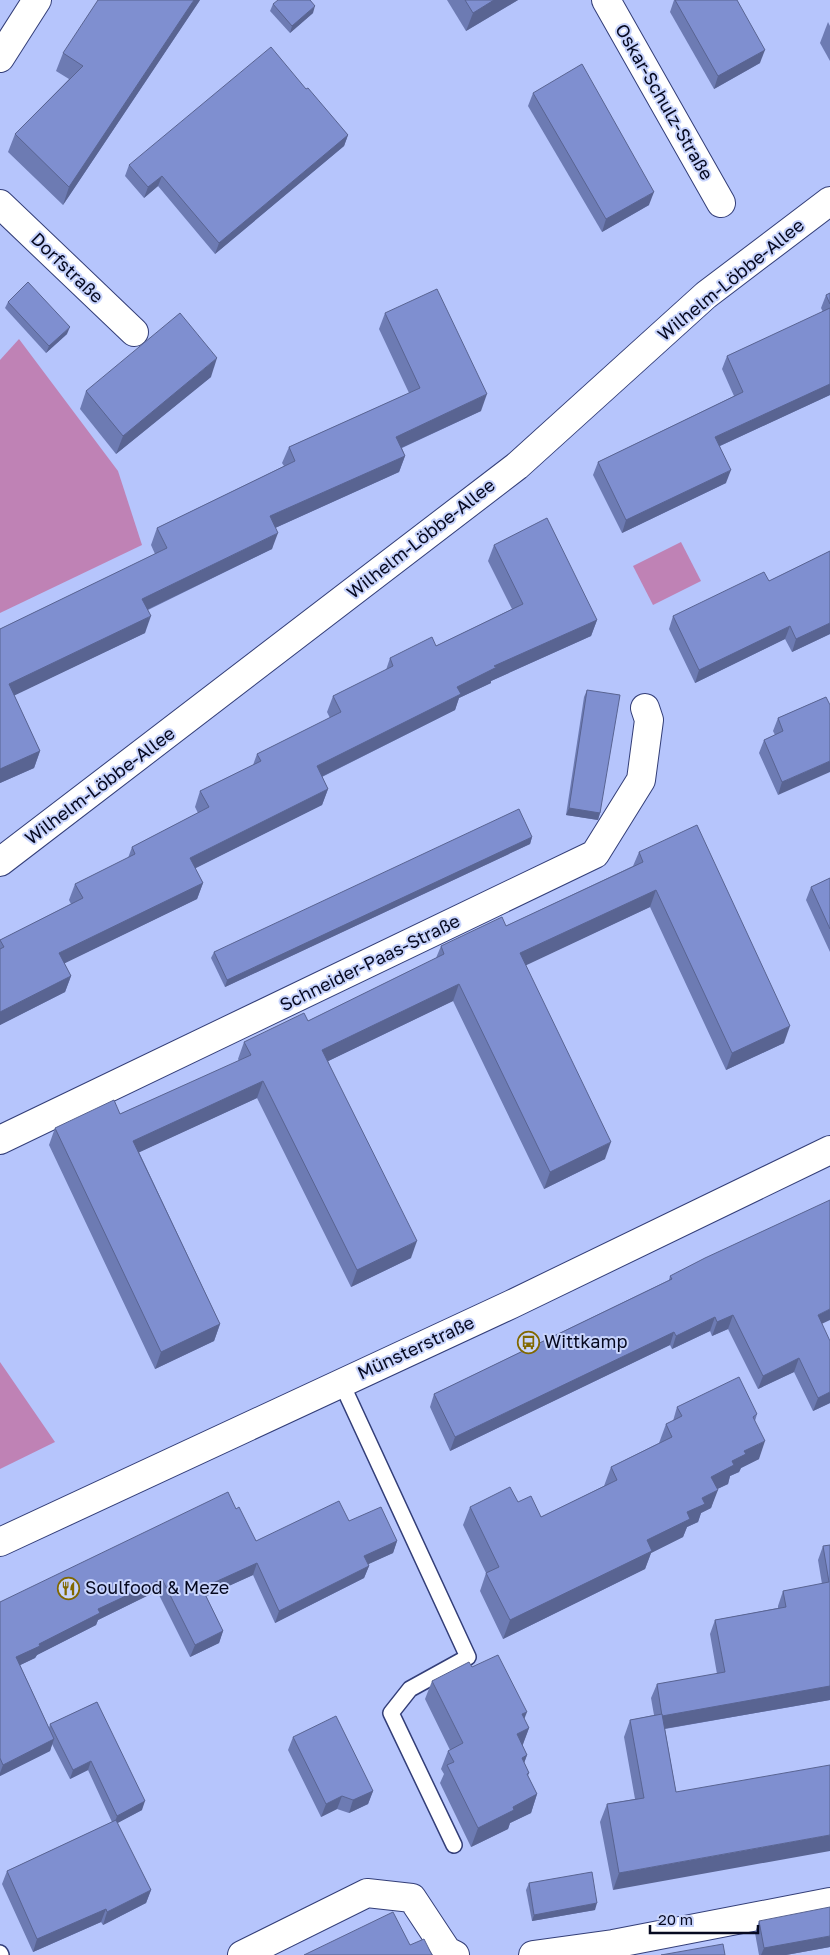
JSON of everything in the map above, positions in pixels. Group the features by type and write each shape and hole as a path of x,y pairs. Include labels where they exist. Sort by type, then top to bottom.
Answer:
{"street":[{"path":"0,58 37,0"},
{"name":"Oskar-Schulz-Straße","path":"606,0 721,203"},
{"name":"Wilhelm-Löbbe-Allee","path":"0,862 517,466 706,295 830,201"},
{"name":"Dorfstraße","path":"0,204 134,332"},
{"name":"Schneider-Paas-Straße","path":"0,1140 595,854 641,780 649,720 646,708"},
{"name":"Münsterstraße","path":"0,1542 512,1304 830,1150"},
{"path":"242,1955 367,1893 412,1898 447,1951 454,1955"},
{"path":"533,1955 614,1950 830,1902"}],"lane":[{"path":"341,1382 468,1657 410,1689 391,1713 454,1845"}],"shaded area":[{"path":"19,339 118,471 142,545 0,613 0,360"},
{"path":"681,542 701,581 653,605 633,566"},
{"path":"0,1362 55,1442 0,1469"}],"building":[{"path":"98,0 194,0 69,187 15,134 83,66 63,53"},
{"path":"278,0 310,0 315,6 292,26 273,4"},
{"path":"465,0 494,0 473,13"},
{"path":"675,0 737,0 765,50 718,76"},
{"path":"271,47 348,135 219,243 162,176 148,187 129,165"},
{"path":"582,64 654,192 606,219 533,93"},
{"path":"28,282 70,327 49,346 8,302"},
{"path":"437,289 487,394 396,437 405,456 270,516 278,533 142,599 151,616 9,684 40,751 0,769 0,629 167,548 157,528 295,461 289,447 420,388 385,313"},
{"path":"830,293 830,304 826,295"},
{"path":"830,308 830,384 715,437 731,470 626,520 598,462 743,392 727,356"},
{"path":"180,313 217,358 123,436 86,391"},
{"path":"547,518 597,620 494,666 497,667 457,687 461,694 317,766 328,789 190,858 203,883 59,953 71,976 0,1012 0,949 4,947 0,940 83,898 75,884 135,854 132,847 209,807 200,791 261,761 257,754 341,712 333,696 393,666 390,658 432,637 436,646 523,604 494,545"},
{"path":"830,551 830,623 796,639 790,626 699,670 673,616 764,572 769,581"},
{"path":"587,690 620,695 600,813 569,808"},
{"path":"826,697 830,705 830,761 782,782 764,740 783,731 778,718"},
{"path":"519,809 532,837 227,980 214,952"},
{"path":"697,825 790,1026 732,1053 656,890 520,953 611,1142 550,1172 459,984 322,1050 417,1241 357,1270 263,1081 133,1141 220,1324 161,1352 55,1128 114,1100 120,1114 251,1055 244,1042 304,1013 308,1021 444,954 441,946 502,917 506,926 643,862 639,852"},
{"path":"830,878 830,929 811,887"},
{"path":"830,1200 830,1309 818,1315 830,1341 830,1392 818,1398 799,1358 763,1376 733,1315 717,1322 715,1317 676,1336 674,1332 455,1437 434,1394 672,1279 670,1276 705,1258"},
{"path":"739,1377 757,1414 753,1417 765,1441 744,1451 746,1454 732,1461 734,1465 711,1477 718,1490 702,1498 705,1504 687,1512 690,1519 647,1540 652,1551 510,1620 486,1573 499,1567 470,1507 510,1487 518,1502 531,1496 541,1517 617,1480 611,1467 672,1437 666,1424 682,1416 677,1407"},
{"path":"228,1492 236,1509 239,1507 256,1541 339,1501 349,1521 381,1507 397,1541 364,1556 369,1566 279,1611 257,1563 202,1588 223,1631 195,1645 162,1579 98,1609 100,1613 16,1657 54,1739 3,1765 0,1758 0,1602"},
{"path":"830,1545 830,1686 662,1716 657,1684 725,1672 715,1620 786,1607 783,1591 829,1582 823,1546"},
{"path":"498,1655 527,1712 522,1714 529,1728 517,1734 527,1755 522,1758 529,1773 527,1774 537,1794 513,1807 514,1810 478,1828 447,1765 454,1762 448,1751 463,1743 432,1681 469,1662 472,1667"},
{"path":"97,1702 145,1801 117,1816 91,1761 73,1770 50,1724"},
{"path":"662,1714 676,1792 830,1765 830,1835 619,1873 607,1804 644,1798 630,1720"},
{"path":"336,1716 373,1791 353,1800 342,1796 326,1804 293,1737"},
{"path":"116,1820 151,1890 107,1912 106,1909 37,1939 7,1871"},
{"path":"592,1872 597,1903 534,1915 529,1883"},
{"path":"830,1907 830,1936 764,1948 759,1921"},
{"path":"393,1912 410,1945 424,1939 432,1955 304,1955"},
{"path":"723,1944 725,1955 661,1955"}],"place":[{"name":"Wittkamp","path":"528,1342"},
{"name":"Soulfood & Meze","path":"69,1588"}]}
